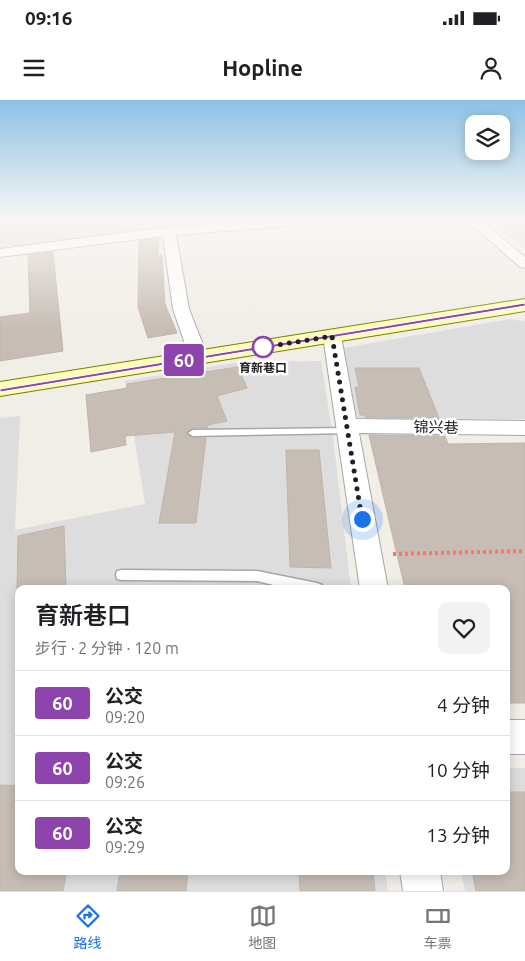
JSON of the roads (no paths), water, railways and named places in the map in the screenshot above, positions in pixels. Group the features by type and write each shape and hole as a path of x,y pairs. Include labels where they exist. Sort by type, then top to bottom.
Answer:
{"main road":[{"path":"0,378 525,295"},
{"path":"0,389 525,305"}],"street":[{"path":"173,256 181,309 194,347"},
{"path":"515,256 525,264"},
{"path":"332,336 373,585"},
{"name":"锦兴巷","path":"348,428 525,428"},
{"path":"510,737 525,737"},
{"path":"421,875 423,891"}],"lane":[{"path":"193,432 348,428"},
{"path":"122,575 257,576 299,585"}],"place":[{"name":"育新巷口","path":"263,347"}]}
